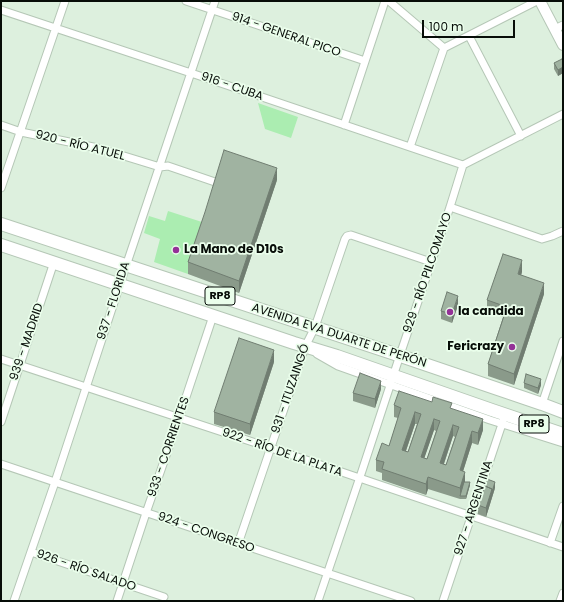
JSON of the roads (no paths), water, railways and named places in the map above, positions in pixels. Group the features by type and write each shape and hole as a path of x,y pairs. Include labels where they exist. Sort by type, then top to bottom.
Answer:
{"main road":[{"name":"AVENIDA EVA DUARTE DE PERÓN","path":"1,224 314,329 344,341 358,342 563,412"},
{"name":"AVENIDA EVA DUARTE DE PERÓN","path":"1,244 213,316 337,356 392,380 504,419 563,434"}],"street":[{"path":"1,188 65,1"},
{"name":"914 - GENERAL PICO","path":"186,1 364,61"},
{"name":"937 - FLORIDA","path":"14,601 215,1"},
{"path":"344,124 385,1"},
{"path":"389,1 444,48"},
{"path":"410,147 444,48 539,1 559,27 563,45"},
{"name":"916 - CUBA","path":"1,10 191,72 463,165"},
{"path":"469,36 521,136"},
{"path":"463,165 563,114"},
{"name":"920 - RÍO ATUEL","path":"1,125 21,132 98,148 160,167 168,166 215,182"},
{"name":"929 - RÍO PILCOMAYO","path":"318,601 463,165"},
{"path":"450,207 542,239 563,231"},
{"name":"931 - ITUZAINGÓ","path":"238,544 305,346 314,329 343,241 347,236 351,235 431,262"},
{"name":"939 - MADRID","path":"1,422 54,262"},
{"name":"933 - CORRIENTES","path":"117,601 213,316"},
{"path":"542,404 563,341"},
{"name":"922 - RÍO DE LA PLATA","path":"1,359 271,448 563,548"},
{"name":"AVENIDA EVA DUARTE DE PERÓN","path":"504,419 563,443"},
{"name":"927 - ARGENTINA","path":"443,601 504,419"},
{"name":"924 - CONGRESO","path":"1,464 411,601"},
{"path":"550,543 563,506"},
{"name":"926 - RÍO SALADO","path":"31,552 164,597"},
{"path":"560,601 563,592"}],"place":[{"name":"La Mano de D10s","path":"176,250"},
{"name":"la candida","path":"450,312"},
{"name":"Fericrazy","path":"512,347"}]}
